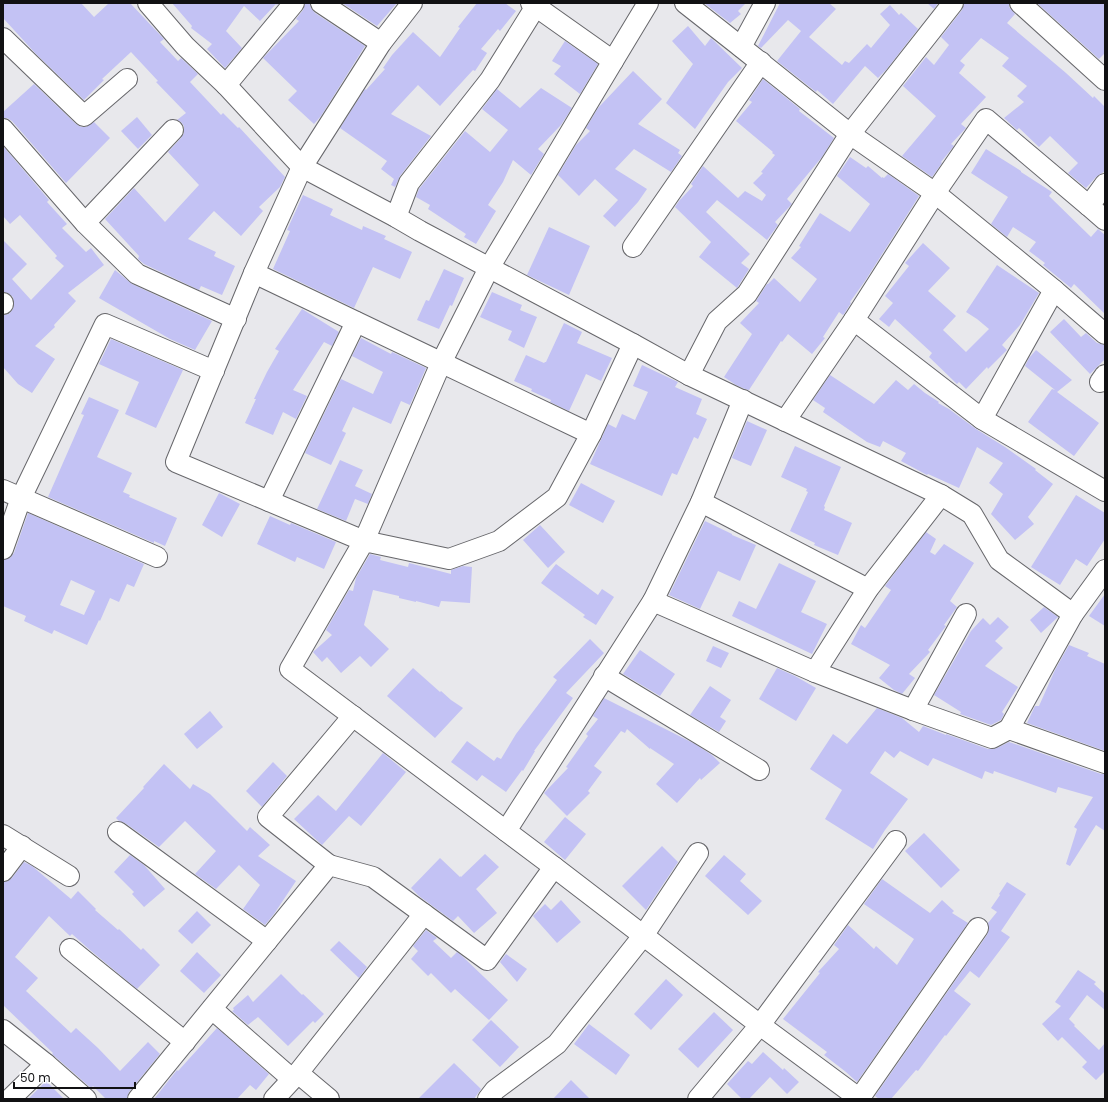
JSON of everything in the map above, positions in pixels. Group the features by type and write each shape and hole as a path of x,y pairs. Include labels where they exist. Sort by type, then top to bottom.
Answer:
{"street":[{"path":"148,3 184,46 226,85 302,167 689,375 941,495 972,514 999,560 1073,614"},
{"path":"226,85 294,3"},
{"path":"320,3 381,43"},
{"path":"412,3 381,43 302,167 254,273 176,462 364,541 449,559 499,541 557,497 591,434 632,344"},
{"path":"648,3 489,268 441,363 364,541 290,669 554,866 643,936 859,1099 978,928"},
{"path":"684,3 761,62 850,134 935,193 1054,290 1105,334"},
{"path":"741,47 765,3"},
{"path":"689,375 717,321 747,294 850,134 953,3"},
{"path":"1020,3 1105,80"},
{"path":"396,217 409,183 490,80 534,5 613,61"},
{"path":"3,38 84,116 127,79"},
{"path":"633,247 761,62"},
{"path":"784,420 854,320 935,193 986,119 1105,220"},
{"path":"3,129 85,223 137,274 236,319"},
{"path":"85,223 173,130"},
{"path":"1089,206 1105,184"},
{"path":"254,273 591,434"},
{"path":"982,419 1054,290"},
{"path":"854,320 982,419 1105,491"},
{"path":"269,502 356,322"},
{"path":"3,549 21,498 105,324 214,371"},
{"path":"506,831 653,601 701,502 743,400"},
{"path":"3,490 157,557"},
{"path":"815,672 868,589 941,495"},
{"path":"701,502 868,589"},
{"path":"653,601 815,672 913,710 992,738 1010,729 1073,614 1105,570"},
{"path":"913,710 966,614"},
{"path":"604,676 759,770"},
{"path":"353,716 268,818 329,865 373,877 487,960 554,866"},
{"path":"1010,729 1105,763"},
{"path":"118,832 267,941"},
{"path":"3,835 69,876"},
{"path":"698,1099 760,1025 896,841"},
{"path":"3,871 22,846"},
{"path":"488,1099 495,1090 557,1044 643,936 698,853"},
{"path":"138,1099 329,865"},
{"path":"274,1099 295,1076 424,914"},
{"path":"70,949 185,1042"},
{"path":"212,1009 295,1076 329,1099"},
{"path":"3,1030 46,1064 86,1099"},
{"path":"10,1099 46,1064"}],"building":[{"path":"3,3 81,3 94,17 109,3 130,3 164,39 160,42 178,61 181,58 198,74 190,82 221,115 223,113 238,128 239,127 285,177 280,187 259,207 263,211 241,236 214,211 188,239 216,252 214,256 235,266 222,295 201,286 199,290 144,264 138,259 139,256 105,219 134,188 165,222 199,185 168,152 184,133 184,126 177,120 186,113 156,82 158,81 131,52 102,79 104,80 84,100 36,54 3,18"},
{"path":"172,3 279,3 277,5 276,4 260,21 244,6 226,31 242,48 225,68 207,49 212,44 191,28 192,26"},
{"path":"305,3 310,3 311,8 315,13 365,46 321,116 314,124 288,100 297,91 263,58 299,21 296,19 303,10"},
{"path":"342,3 397,3 377,26"},
{"path":"477,3 505,3 516,11 500,31 498,29 481,49 487,53 475,71 473,70 440,106 418,85 391,114 431,136 400,176 395,187 391,185 394,179 381,169 387,161 340,128 365,89 366,90 385,69 383,68 392,55 413,32 440,57 460,28 458,27"},
{"path":"704,3 746,3 738,11 741,14 730,23"},
{"path":"780,3 829,3 836,9 809,37 842,65 845,61 849,63 867,44 871,48 890,25 880,14 890,5 899,15 901,13 918,29 878,78 865,66 833,104 817,90 816,92 777,61 801,31 788,20 761,48 758,46"},
{"path":"927,3 938,3 934,9"},
{"path":"964,3 1009,3 1009,7 1015,14 1007,23 1105,107 1105,171 1096,177 1086,188 1068,173 1078,163 1050,136 1039,147 1019,128 1017,130 1004,118 1024,102 1017,96 1027,86 1002,66 1009,58 981,38 960,61 965,65 959,73 986,97 961,124 966,128 951,144 954,146 941,162 942,163 932,177 902,156 936,116 903,86 926,57 934,65 949,45 941,37 962,10"},
{"path":"1037,3 1105,3 1105,53 1099,59"},
{"path":"688,26 705,46 711,38 742,68 728,82 695,129 666,103 693,64 672,41"},
{"path":"565,41 598,64 580,94 554,74 561,66 552,61"},
{"path":"633,71 662,99 638,124 680,150 678,153 682,156 671,172 634,149 615,169 647,189 638,202 615,227 603,216 618,200 595,179 579,196 558,175 576,145 590,131 586,128 598,108"},
{"path":"763,79 800,109 799,111 834,138 822,157 787,199 792,204 775,222 778,225 767,240 717,200 706,212 750,254 741,263 749,269 737,288 699,257 711,242 675,207 693,186 691,184 703,166 738,198 745,191 762,201 766,195 753,183 763,173 761,172 775,155 736,121 752,102 749,100"},
{"path":"34,84 76,124 81,127 86,127 94,122 110,138 66,183 12,121 7,118 3,118 3,112"},
{"path":"541,88 572,108 561,125 538,149 544,154 531,175 513,160 503,182 488,205 496,211 476,244 464,237 466,234 428,209 430,205 416,197 419,189 465,131 490,152 508,130 482,109 497,89 520,108"},
{"path":"137,117 152,135 138,149 121,131"},
{"path":"3,146 49,200 47,202 67,224 62,228 86,252 91,248 104,265 68,293 76,301 54,325 55,327 35,346 55,359 32,393 18,384 3,367 3,315 9,314 13,309 14,304 13,297 8,293 3,292 3,240 27,264 12,279 31,300 64,266 55,258 57,256 20,215 10,224 3,216"},
{"path":"986,149 1052,192 1049,196 1091,237 1098,229 1105,235 1105,314 1074,284 1071,288 1043,265 1045,263 1029,251 1036,242 1013,227 1007,237 991,224 1008,197 971,173"},
{"path":"850,157 866,168 868,166 882,178 888,174 919,196 850,302 851,303 844,314 843,315 839,312 823,337 825,338 812,354 788,334 782,342 781,341 749,390 736,385 724,377 752,334 740,323 759,303 756,301 767,284 774,278 800,302 817,279 791,258 801,247 799,246 820,213 850,232 870,204 837,176"},
{"path":"303,195 333,209 330,215 362,230 363,226 386,236 384,239 412,252 400,279 373,267 354,308 273,269 290,231 287,230"},
{"path":"549,227 590,246 569,295 527,275"},
{"path":"923,243 950,268 928,291 956,316 943,330 966,352 989,329 966,312 997,265 1039,293 1020,325 1002,345 1007,350 988,369 987,367 966,389 959,382 957,384 929,357 932,353 895,319 889,327 879,319 893,303 885,296 909,266 905,263"},
{"path":"444,269 464,278 452,306 450,305 439,329 417,320 426,300 429,301"},
{"path":"115,270 132,284 212,321 195,350 170,339 99,298"},
{"path":"492,292 522,305 520,310 537,317 524,348 508,340 512,331 480,317"},
{"path":"302,309 339,332 332,346 324,342 293,390 307,396 296,419 283,412 273,435 245,423 256,399 254,399 279,351 275,349"},
{"path":"1064,319 1081,337 1086,333 1097,343 1105,345 1105,359 1090,374 1050,332"},
{"path":"564,323 582,332 577,343 612,358 601,381 586,374 569,411 550,402 551,400 531,391 532,389 514,381 526,355 544,363 546,362"},
{"path":"361,338 391,354 392,352 426,368 410,405 401,401 391,424 353,407 342,431 346,433 331,465 305,453 341,379 373,394 383,372 352,356"},
{"path":"111,339 183,370 156,428 125,414 139,382 99,364"},
{"path":"1036,350 1072,380 1057,392 1099,423 1074,456 1028,422 1052,389 1055,390 1025,366 1029,358"},
{"path":"642,365 678,382 675,387 702,399 696,414 707,419 698,439 694,437 677,475 672,473 662,496 590,464 608,424 616,428 622,414 635,420 648,392 633,386"},
{"path":"830,375 874,404 896,380 908,390 914,384 939,402 938,403 1036,469 1035,470 1053,484 1028,517 1034,524 1015,540 991,514 1003,494 989,483 1003,463 977,447 959,488 928,474 927,475 901,461 906,453 883,441 880,447 867,442 823,412 825,408 813,400"},
{"path":"89,397 119,410 97,457 132,473 123,492 130,495 129,497 177,518 165,546 154,541 154,543 48,497 84,415 81,414"},
{"path":"747,421 767,430 751,466 732,458"},
{"path":"795,446 841,467 824,506 824,510 852,523 838,555 814,545 815,543 790,531 808,492 806,491 807,489 781,477"},
{"path":"340,460 363,470 355,486 372,494 368,504 355,499 346,521 317,509"},
{"path":"581,483 615,501 603,523 569,505"},
{"path":"219,493 240,504 222,537 202,525"},
{"path":"1076,495 1105,513 1105,539 1087,566 1076,559 1060,585 1031,567"},
{"path":"28,513 144,564 134,587 127,584 119,602 110,598 87,645 54,630 52,634 24,621 26,616 3,606 3,560 10,558 14,553","holes":["71,580 95,591 84,615 60,605"]},
{"path":"270,516 336,542 324,569 297,557 295,562 257,544"},
{"path":"705,521 756,545 740,581 718,571 700,609 669,595"},
{"path":"540,525 565,552 548,568 523,540"},
{"path":"926,532 936,539 930,552 935,555 944,544 974,563 950,601 957,607 944,625 946,626 928,650 930,652 909,674 915,678 902,694 894,690 879,678 890,665 851,644 861,625 865,628 891,590 885,586"},
{"path":"370,554 381,557 380,560 408,567 409,563 451,574 451,570 463,566 472,567 470,603 441,601 439,607 399,598 399,596 373,590 364,625 389,649 371,667 360,656 341,673 327,657 322,662 313,652 332,635 326,630 349,590 353,591 356,578"},
{"path":"779,563 816,581 801,612 827,624 812,654 732,616 739,601 756,609"},
{"path":"556,564 598,595 602,589 614,597 596,625 583,617 585,615 541,583"},
{"path":"1105,594 1105,626 1089,616"},
{"path":"1044,607 1058,617 1041,633 1030,620"},
{"path":"998,617 1009,627 995,641 1003,648 985,666 1018,687 1002,712 1004,714 1001,720 991,725 960,714 961,712 934,695 971,631 983,618 990,625"},
{"path":"590,639 604,653 566,693 573,698 534,751 523,771 522,770 506,792 482,775 477,781 451,762 467,741 494,761 497,757 501,759 516,734 557,680 553,677"},
{"path":"1069,645 1089,653 1087,656 1105,664 1105,751 1027,723 1035,706 1039,706 1055,670"},
{"path":"713,646 729,653 721,668 706,661"},
{"path":"640,650 675,674 660,696 623,674"},
{"path":"413,668 440,692 441,691 463,708 435,738 387,696"},
{"path":"777,668 816,688 796,721 759,699"},
{"path":"710,686 731,700 720,717 726,721 719,732 690,715"},
{"path":"604,698 695,744 712,755 720,763 701,780 700,778 677,803 656,784 674,764 650,749 627,729 625,733 621,731 594,766 602,772 588,791 590,793 567,816 544,793 568,768 566,767 588,736 586,734 598,719 593,716"},
{"path":"877,708 902,718 919,732 923,726 988,749 997,748 1009,742 1101,774 1105,774 1105,831 1096,825 1070,866 1066,864 1077,829 1074,827 1093,797 1058,787 1056,793 994,771 993,774 985,771 982,779 933,758 928,766 900,751 894,758 885,751 870,773 908,799 873,849 825,819 842,790 810,769 833,734 847,744"},
{"path":"210,711 223,727 197,749 184,734"},
{"path":"383,753 406,772 361,826 349,816 322,845 294,819 318,795 336,811"},
{"path":"273,762 287,776 262,807 246,791"},
{"path":"164,764 190,789 193,784 210,794 247,831 250,827 270,845 258,856 296,881 265,925 243,909 260,885 239,865 216,889 195,874 216,851 185,821 159,847 116,818"},
{"path":"565,817 586,834 565,860 544,842"},
{"path":"924,833 960,870 941,888 905,851"},
{"path":"662,846 678,862 646,910 622,886"},
{"path":"485,854 499,867 476,889 497,913 474,933 458,916 453,921 419,896 411,888 440,858 461,877"},
{"path":"130,855 144,865 165,889 144,907 132,894 134,892 114,872"},
{"path":"724,855 746,874 740,881 762,901 748,915 705,876"},
{"path":"24,862 32,866 71,899 78,891 96,909 95,910 118,930 119,929 141,950 143,948 160,965 137,989 72,934 70,936 49,916 15,957 38,978 26,991 71,1033 76,1028 120,1071 148,1042 160,1054 129,1092 127,1099 106,1099 93,1086 91,1088 52,1054 53,1053 3,1005 3,882 12,878"},
{"path":"882,879 930,913 942,900 954,911 952,913 968,923 857,1082 824,1055 827,1052 783,1019 820,973 818,972 839,949 834,945 848,925 874,949 876,946 897,965 914,939 864,904"},
{"path":"1007,882 1026,894 1001,931 1010,937 979,978 970,971 954,991 971,1004 918,1071 916,1070 891,1099 879,1099 875,1096 987,935 989,929 988,923 997,912 991,908"},
{"path":"561,900 581,922 557,943 533,916 545,904 551,910"},
{"path":"197,911 211,925 192,944 178,931"},
{"path":"426,930 437,938 433,941 451,958 457,952 508,1000 489,1020 455,989 451,993 431,973 428,976 411,959 418,951 413,946"},
{"path":"339,941 367,967 359,978 330,950"},
{"path":"197,952 221,975 204,993 180,971"},
{"path":"506,954 527,969 517,982 500,962"},
{"path":"1078,970 1096,982 1094,984 1105,994 1105,1010 1087,995 1069,1019 1075,1025 1074,1026 1099,1050 1105,1043 1105,1071 1096,1080 1082,1067 1087,1062 1062,1037 1058,1041 1042,1024 1061,1006 1055,1002"},
{"path":"281,974 324,1014 315,1023 313,1021 288,1046 258,1017 248,1025 232,1011 234,1010 233,1008 248,995 253,1002"},
{"path":"666,979 683,995 651,1030 634,1014"},
{"path":"714,1012 733,1030 698,1068 678,1049"},
{"path":"491,1020 519,1047 500,1067 472,1040"},
{"path":"589,1024 630,1055 616,1075 574,1044"},
{"path":"217,1028 269,1074 256,1090 250,1085 237,1099 154,1099 177,1070 178,1071"},
{"path":"763,1052 799,1082 787,1094 770,1077 749,1099 742,1099 727,1084 748,1061 752,1064"},
{"path":"454,1063 481,1089 474,1099 418,1099"},
{"path":"571,1080 590,1099 553,1099"},
{"path":"46,1081 64,1099 28,1099"}]}
